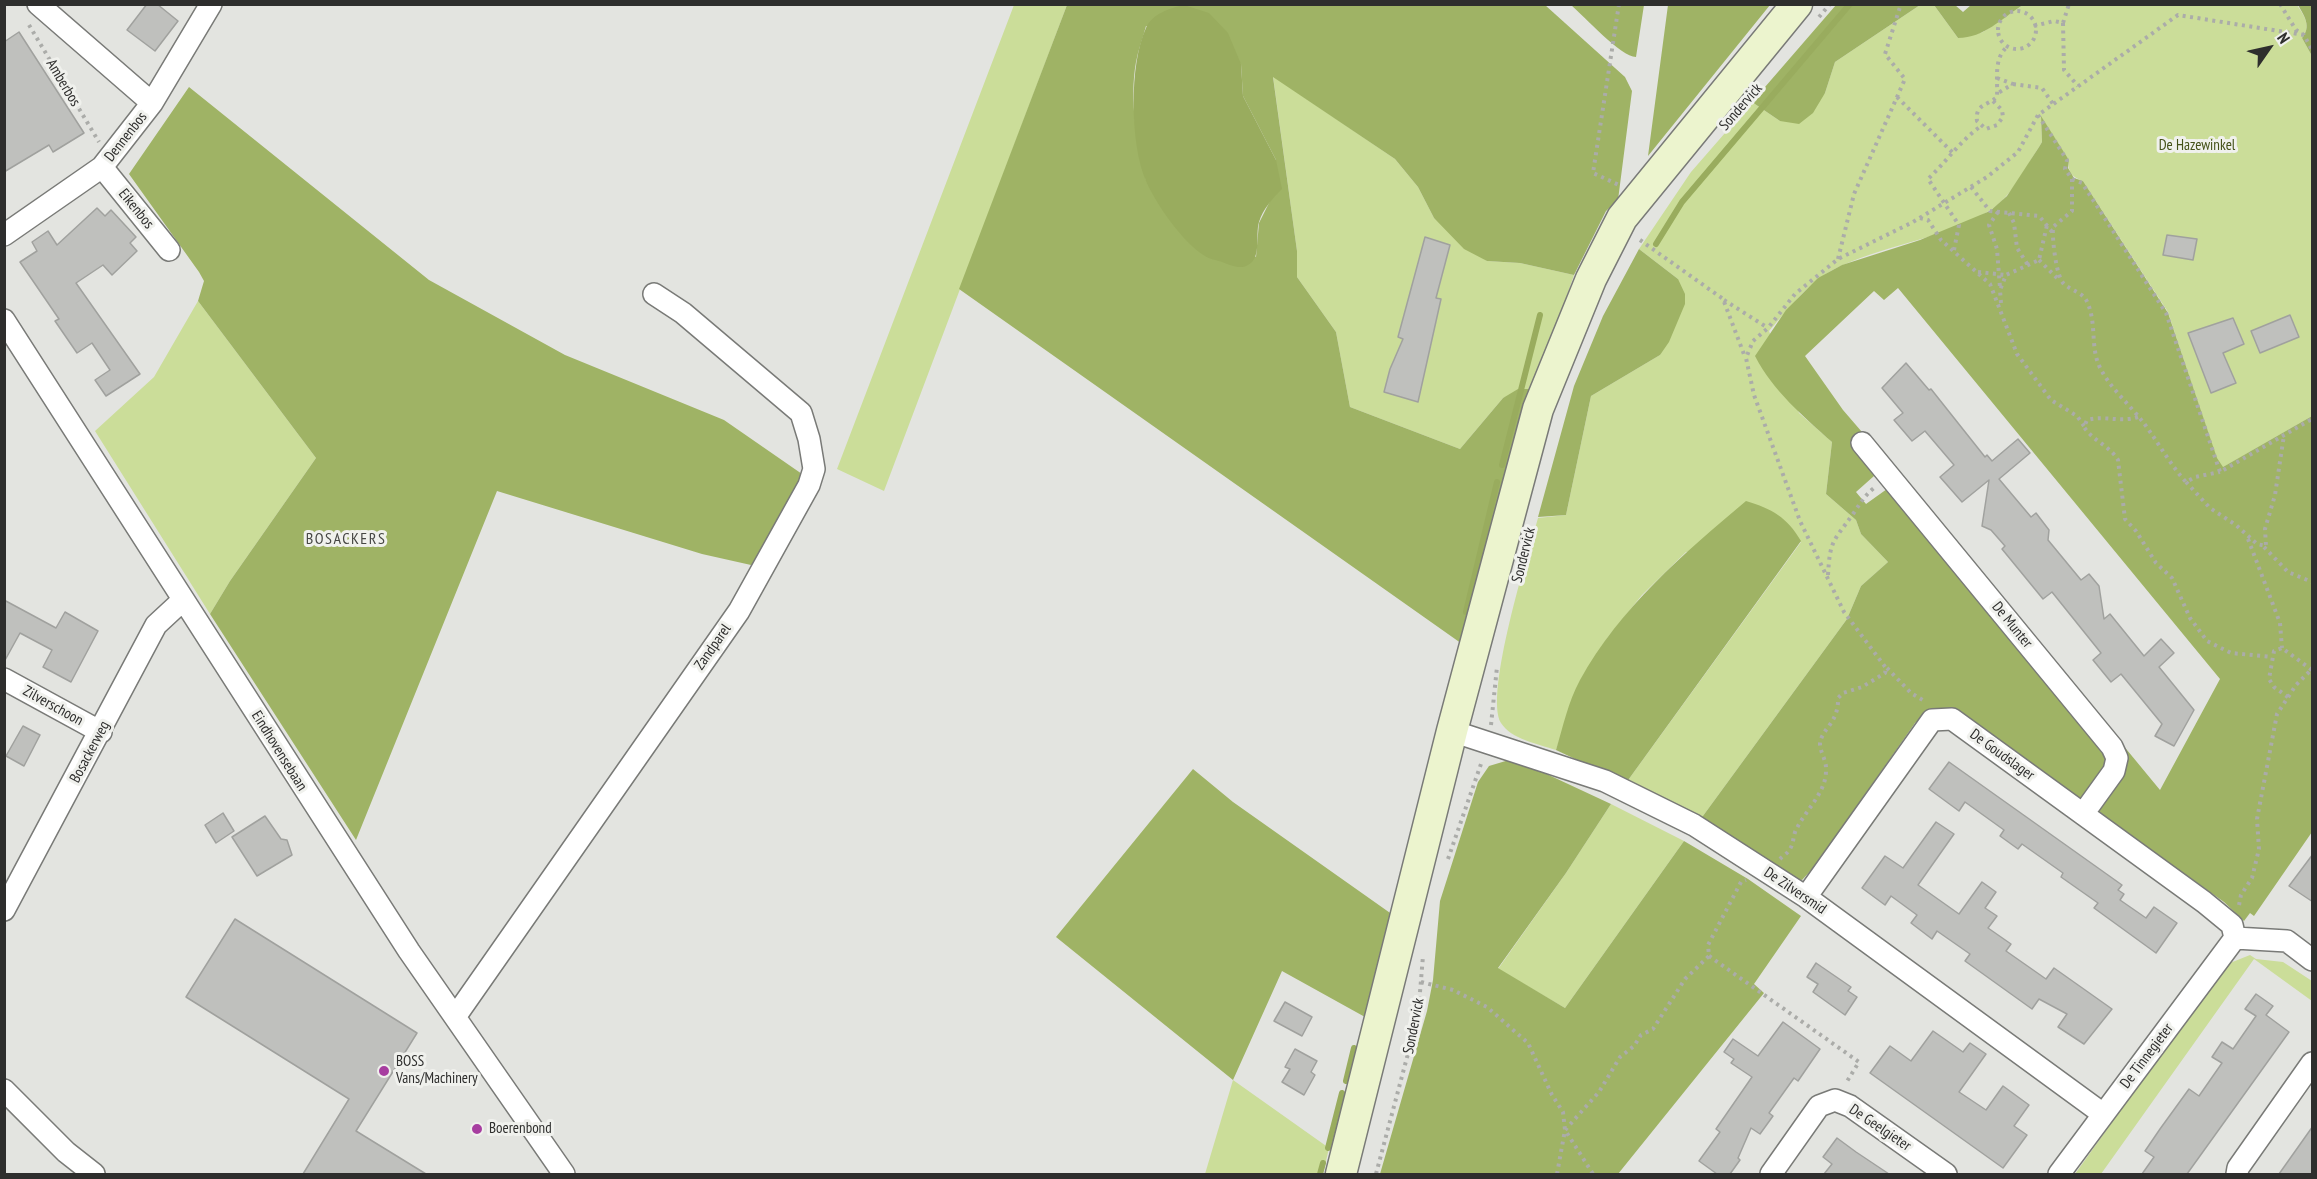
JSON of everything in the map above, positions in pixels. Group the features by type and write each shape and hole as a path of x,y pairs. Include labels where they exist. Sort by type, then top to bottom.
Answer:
{"street":[{"name":"Dennenbos","path":"4,235 106,163 152,103 211,4"},
{"name":"Sondervick","path":"1341,1174 1452,731 1538,409 1591,279 1622,218 1806,13"},
{"path":"33,14 152,103"},
{"name":"Eikenbos","path":"106,163 169,250"},
{"name":"Zandparel","path":"455,1017 739,611 809,485 814,470 809,439 801,413 683,313 654,294"},
{"name":"Eindhovensebaan","path":"4,320 301,786 455,1017 564,1174"},
{"name":"De Munter","path":"1862,443 2112,747 2117,758 2114,771 2083,814"},
{"name":"Bosackerweg","path":"4,910 101,732 156,625 183,600"},
{"name":"Zilverschoon","path":"4,679 101,732"},
{"path":"1806,897 1932,720 1952,719"},
{"name":"De Goudslager","path":"1952,719 2204,902 2233,931"},
{"name":"De Zilversmid","path":"1452,731 1605,782 1694,825 1806,897 2103,1114"},
{"path":"2233,931 2287,941 2313,960"},
{"name":"De Tinnegieter","path":"2059,1174 2233,931"},
{"path":"2237,1174 2238,1168 2313,1063"},
{"path":"4,1090 66,1152 94,1174"},
{"name":"De Geelgieter","path":"1771,1174 1819,1106 1835,1101 1850,1106 1946,1174"}],"path":[{"path":"1619,4 1593,173 1641,196"},
{"path":"1806,13 1830,4"},
{"path":"1838,259 1854,194 1905,79 1885,54 1901,4"},
{"path":"2015,4 2016,10"},
{"path":"2069,4 2063,23 2064,70 2078,86"},
{"path":"2280,4 2296,30 2304,35 2313,50"},
{"path":"2016,10 2024,11 2034,26 2036,34 2027,47 2008,46 1998,32 2002,18 2016,10"},
{"name":"Amberbos","path":"33,14 106,163"},
{"path":"1746,358 1753,341 1768,328 1795,294 1838,259 1920,218 1971,187 2018,152 2038,115 2178,15 2304,35"},
{"path":"2034,26 2054,21 2063,23"},
{"path":"1993,100 2002,110 2000,122 1990,128 1981,126 1977,120 1978,108 1993,100 1997,93 1998,62 2001,51 2008,46"},
{"path":"1997,78 2013,84 2042,88 2053,104"},
{"path":"1997,93 2013,84"},
{"path":"1897,97 1954,154"},
{"path":"2038,115 2067,160 2065,169 2072,179 2073,211 2053,227 2057,271 2063,284"},
{"path":"1954,250 1959,225 1928,179 1954,154 1965,137 1981,126"},
{"path":"2072,179 2082,183 2166,314 2220,472"},
{"path":"1971,187 1990,211 2039,216 2053,233"},
{"path":"1998,212 1989,225 1998,249 2001,306"},
{"path":"2009,213 2014,223 2018,248 2028,265"},
{"path":"1920,218 1928,220 1941,240 1990,284 2001,306 2017,354 2051,400 2077,416 2091,436 2114,453 2118,460 2125,519 2136,531 2156,562 2172,578 2190,618 2207,641 2232,653 2272,657"},
{"path":"2039,260 2047,225"},
{"path":"1635,248 1646,230"},
{"path":"1640,240 1768,328"},
{"path":"1977,272 2006,275 2039,260"},
{"path":"2039,260 2063,284 2083,295 2091,315 2098,362 2105,378 2138,417 2186,482 2210,508 2263,546 2288,572 2313,582"},
{"path":"2000,290 2006,275"},
{"path":"1723,299 1746,358 1754,395 1800,521 1844,612 1886,668 1911,693 1952,719"},
{"path":"2084,427 2087,420 2097,417 2122,421 2138,417"},
{"path":"2186,482 2195,477 2220,472 2313,419"},
{"path":"2263,546 2266,546 2265,529 2275,495 2284,435"},
{"path":"1828,576 1827,560 1832,542 1862,498 1889,474"},
{"path":"2233,931 2241,895 2252,878 2259,849 2257,819 2266,760 2277,714 2296,685 2312,670 2282,648 2280,624 2266,593 2259,561 2248,537"},
{"path":"2282,648 2274,651 2269,679 2274,687 2288,697"},
{"path":"1445,868 1489,743 1497,663"},
{"path":"1835,1101 1859,1062 1709,956 1708,945 1741,882 1765,871 1790,849 1796,829 1815,801 1825,777 1826,765 1820,745 1822,736 1833,723 1838,698 1885,673 1886,668"},
{"name":"Sondervick","path":"1376,1174 1418,1016 1424,951"},
{"path":"1565,1130 1599,1092 1620,1057 1634,1046 1641,1035 1653,1029 1685,980 1709,956"},
{"path":"1421,982 1453,990 1487,1007 1528,1043 1552,1095 1563,1112 1565,1130 1557,1174"},
{"path":"1565,1130 1593,1174"}],"green space":[{"path":"1014,5 1067,5 884,491 837,469"},
{"name":"De Hazewinkel","path":"1920,5 1934,5 1958,38 1983,32 2023,5 2297,5 2307,25 2302,38 2312,56 2312,416 2220,469 2168,312 2083,181 2071,174 2069,160 2041,117 2042,142 2017,182 1997,205 1954,228 1861,258 1831,271 1811,285 1769,331 1799,413 1832,442 1826,494 1856,520 1861,534 1888,562 1861,586 1847,619 1700,820 1626,783 1801,542 1686,552 1642,595 1608,637 1580,681 1556,750 1518,737 1505,729 1497,707 1503,655 1517,591 1538,518 1566,515 1591,396 1660,355 1678,279 1639,249 1691,172 1752,102 1780,121 1825,93 1835,62"},
{"path":"1273,76 1395,159 1418,187 1434,218 1487,261 1520,263 1574,275 1535,389 1503,398 1460,449 1350,407 1336,332 1297,277 1297,251"},
{"path":"198,301 316,458 230,581 210,614 95,431 154,377"},
{"path":"1611,804 1684,841 1565,1008 1498,969 1566,873"},
{"path":"2250,955 2256,959 2283,962 2312,981 2312,1001 2254,959 2101,1174 2075,1174 2220,971 2230,963"},
{"path":"1233,1080 1329,1148 1323,1174 1205,1174"}],"shaded area":[{"path":"1067,5 1545,5 1625,77 1632,91 1618,200 1606,211 1574,275 1520,263 1487,261 1464,249 1434,218 1418,187 1395,159 1273,77 1297,251 1297,277 1336,332 1350,407 1460,449 1503,398 1518,389 1535,389 1465,646 959,289","holes":["1146,26 1241,64 1243,96 1276,160 1270,201 1259,223 1256,257 1146,180 1137,136 1134,106 1136,62"]},
{"path":"1184,5 1209,13 1228,33 1241,64 1243,96 1276,160 1282,189 1271,200 1259,222 1255,257 1252,262 1242,267 1209,258 1188,242 1156,201 1146,181 1137,147 1134,126 1134,82 1140,43 1152,19 1167,10"},
{"path":"1571,5 1644,5 1636,57 1612,43"},
{"path":"1668,5 1770,5 1648,156"},
{"path":"1836,5 1920,5 1835,62 1825,93 1813,113 1799,124 1780,121 1752,102"},
{"path":"1934,5 1955,5 1963,12 1971,5 2023,5 1984,31 1958,38"},
{"path":"2298,5 2312,5 2312,56 2302,38 2307,25"},
{"path":"189,87 429,280 565,355 724,420 802,474 756,563 751,565 702,554 497,491 356,840 210,614 230,581 316,458 198,301 204,281 129,174"},
{"path":"2041,116 2069,160 2068,168 2074,178 2083,181 2168,313 2217,458 2223,467 2312,416 2312,832 2254,916 2250,913 2244,921 2224,902 2095,810 2122,773 2094,710 2160,790 2220,679 1898,288 1884,300 1874,291 1805,356 1843,410 1868,439 1874,476 1856,492 1866,504 1887,489 2101,744 2109,761 2082,801 1958,714 1941,710 1915,723 1815,866 1802,880 1790,878 1700,820 1847,619 1861,586 1888,562 1861,534 1856,520 1826,494 1832,442 1780,392 1755,356 1786,310 1818,278 1842,265 1920,240 1990,211 2007,196 2042,142"},
{"path":"1639,249 1678,279 1685,294 1685,304 1669,342 1660,355 1591,396 1566,515 1538,517 1574,386 1603,316"},
{"path":"1746,501 1778,515 1801,541 1626,783 1556,750 1576,688 1614,629 1654,583"},
{"path":"1509,760 1538,770 1611,804 1566,873 1498,968 1565,1008 1684,841 1748,879 1801,916 1754,984 1764,993 1618,1174 1380,1174 1427,1011 1433,980 1440,901 1478,782 1489,766"},
{"path":"1193,769 1233,802 1393,915 1365,1017 1282,971 1233,1080 1056,937"}],"building":[{"path":"147,4 157,4 178,21 155,51 127,30"},
{"path":"19,32 84,133 53,152 49,145 4,172 4,42"},
{"path":"97,208 105,216 111,210 136,237 130,243 137,251 112,275 103,265 76,283 140,374 106,396 95,380 110,370 92,343 77,353 55,321 59,319 20,262 37,251 32,242 48,231 57,245"},
{"path":"2167,235 2197,239 2193,260 2163,255"},
{"path":"1425,237 1450,245 1436,298 1441,299 1418,402 1384,392 1390,369 1403,339 1398,337"},
{"path":"2290,315 2299,337 2260,353 2251,331"},
{"path":"2233,318 2244,344 2223,353 2236,383 2211,393 2188,333"},
{"path":"1906,363 1929,390 1931,389 1985,457 1987,455 1992,461 2018,439 2030,453 1999,479 2031,517 2036,513 2049,530 2048,540 2081,580 2089,574 2099,586 2104,619 2110,614 2144,656 2161,639 2174,653 2159,667 2194,710 2174,746 2155,736 2162,724 2121,674 2111,682 2093,660 2101,653 2052,592 2043,599 2002,549 2005,546 1991,530 1982,526 1989,480 1962,502 1940,477 1954,465 1925,431 1912,441 1894,420 1903,413 1882,388"},
{"path":"4,600 56,628 65,612 98,631 71,682 43,667 52,650 20,633 4,662"},
{"path":"23,726 40,735 24,766 6,756"},
{"path":"1949,762 2122,885 2118,890 2124,894 2120,900 2146,918 2154,907 2177,923 2156,953 2094,908 2098,903 2061,877 2063,873 2022,844 2018,849 2000,836 2004,830 1965,802 1959,811 1929,789"},
{"path":"223,813 234,831 216,843 205,825"},
{"path":"265,816 281,839 287,840 292,855 257,876 232,837"},
{"path":"1936,822 1954,834 1918,885 1959,914 1982,882 1996,892 1985,908 1997,916 1988,928 2011,944 2006,951 2046,979 2054,968 2112,1009 2084,1044 2058,1027 2067,1014 2039,999 2032,1009 1965,961 1970,954 1937,931 1932,939 1911,923 1917,915 1891,896 1885,905 1862,888 1885,856 1903,868"},
{"path":"2313,854 2313,902 2289,886"},
{"path":"235,919 417,1033 356,1131 426,1174 303,1174 349,1099 186,997"},
{"path":"1816,963 1851,987 1848,991 1857,997 1845,1015 1813,992 1818,984 1807,977"},
{"path":"2256,994 2273,1006 2266,1015 2289,1032 2187,1174 2142,1174 2154,1157 2145,1151 2160,1129 2189,1089 2199,1096 2222,1063 2212,1057 2222,1042 2233,1049 2256,1016 2245,1009"},
{"path":"1285,1002 1312,1017 1302,1036 1274,1021"},
{"path":"1783,1022 1820,1049 1798,1081 1794,1078 1769,1113 1773,1116 1760,1134 1751,1128 1738,1158 1740,1160 1730,1174 1717,1174 1699,1161 1720,1132 1716,1129 1752,1077 1731,1063 1734,1059 1724,1052 1733,1039 1758,1056"},
{"path":"1933,1031 1963,1052 1970,1043 1986,1054 1959,1092 1986,1110 2003,1086 2029,1105 2014,1126 2027,1135 2003,1168 1870,1073 1890,1046 1911,1061"},
{"path":"1295,1049 1317,1061 1311,1072 1315,1075 1304,1095 1282,1082 1290,1069 1285,1067"},
{"path":"2313,1126 2313,1174 2279,1174"},
{"path":"1837,1138 1889,1174 1824,1174 1832,1164 1823,1157"}],"waterway":[{"path":"1656,244 1682,202 1850,4"},
{"path":"1502,465 1540,315"},
{"path":"1466,612 1497,482"},
{"path":"1346,1081 1354,1048"},
{"path":"1328,1148 1342,1093"},
{"path":"1320,1174 1323,1163"}],"place":[{"name":"BOSS Vans/Machinery","path":"384,1071"},
{"name":"Boerenbond","path":"477,1129"}],"district":[{"name":"BOSACKERS","path":"346,539"}]}
